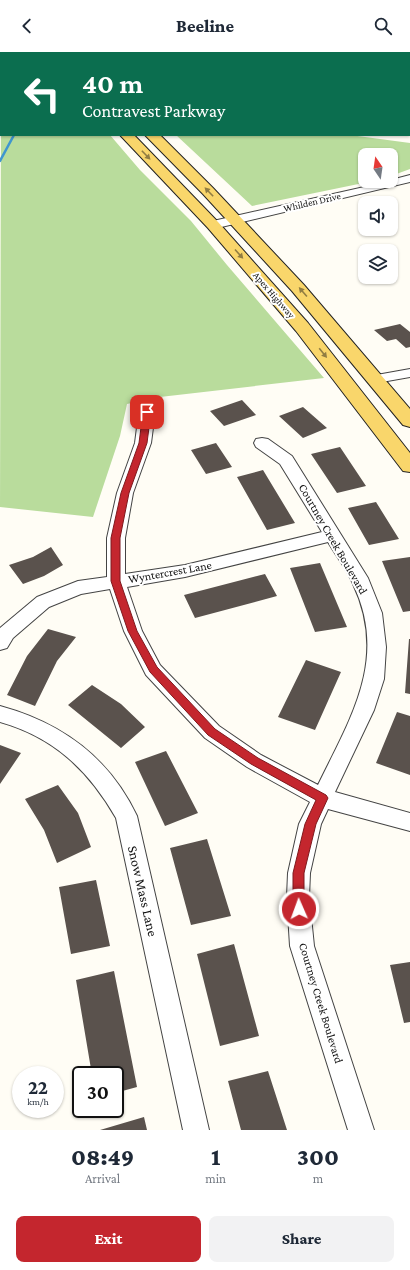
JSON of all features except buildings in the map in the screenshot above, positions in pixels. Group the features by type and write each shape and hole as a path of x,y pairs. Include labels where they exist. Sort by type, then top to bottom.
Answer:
{"main road":[{"name":"Apex Highway","path":"128,136 213,225 302,327 410,466"},
{"name":"Apex Highway","path":"153,136 235,220 298,288 410,421"}],"street":[{"name":"Whilden Drive","path":"213,225 410,178"},
{"path":"376,379 410,373"},
{"path":"147,412 143,443 125,493 116,538 116,581 133,631 153,670 212,732 254,761 322,798 410,822"},
{"name":"Courtney Creek Boulevard","path":"262,444 286,460 333,535 364,589 373,613 377,647 374,679 364,710 310,824 299,873 298,897 302,946 361,1130"},
{"name":"Wyntercrest Lane","path":"0,643 6,633 43,602 78,588 185,571 333,535"},
{"name":"Snow Mass Lane","path":"0,714 9,716 45,731 78,753 105,782 126,816 196,1130"}],"green space":[{"path":"1,136 111,136 140,170 191,221 324,378 160,397 127,404 120,436 93,517 0,507"},
{"path":"177,136 358,136 410,143 410,169 398,173 398,148 358,148 358,184 252,206"}],"waterway":[{"path":"0,161 13,136"}],"route":[{"path":"147,412 143,443 125,493 116,538 116,581 118,591 133,631 153,670 183,703 212,732 254,761 322,798 310,824 299,873 299,909"}]}
